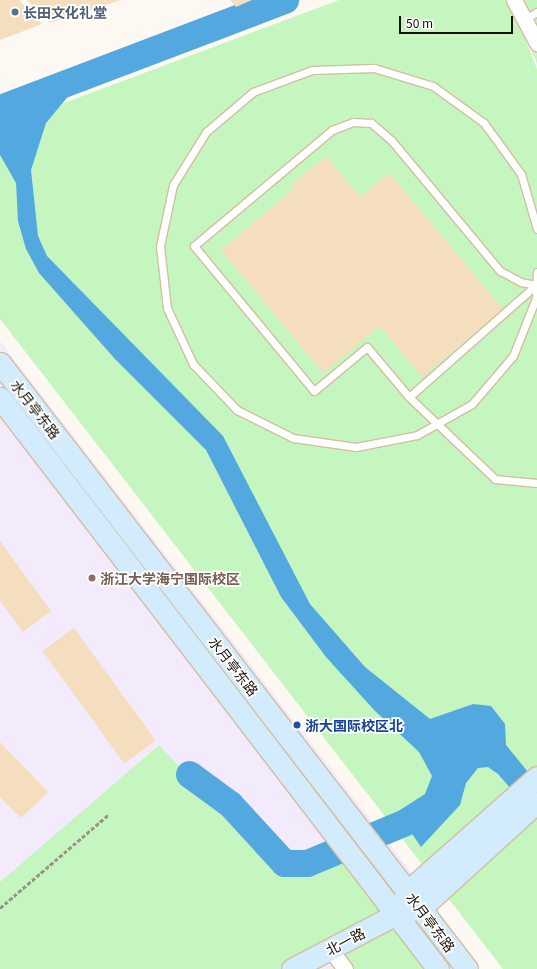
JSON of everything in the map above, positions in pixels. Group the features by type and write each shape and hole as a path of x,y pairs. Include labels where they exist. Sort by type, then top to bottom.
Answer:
{"main road":[{"name":"水月亭东路","path":"0,363 348,814 396,888 398,913 438,969"},
{"name":"水月亭东路","path":"0,398 332,827 396,888 421,908 467,969"},
{"path":"421,908 537,778"},
{"path":"396,888 537,802"},
{"name":"北一路","path":"292,969 398,913 421,908"}],"street":[{"path":"514,0 531,16 537,43"},
{"path":"330,949 345,969"}],"lane":[{"path":"537,229 521,174 484,123 434,86 374,68 312,70 254,92 206,132 173,185 160,246 167,308 193,364 237,410 293,438 356,447 418,435 472,404 513,356 536,298 537,272"},
{"path":"537,285 521,282 500,271 392,140 371,123 353,122 332,130 194,246 314,391 367,347 408,397 495,479 537,483"},
{"path":"408,397 537,285"}],"path":[{"path":"0,908 108,815"}],"shaded area":[{"name":"浙江大学海宁国际校区","path":"0,341 419,882 456,969 0,969"}],"green space":[{"path":"339,0 510,0 537,69 537,969 503,969 0,319 0,127"},
{"path":"512,0 537,0 537,64"},
{"path":"159,745 272,866 299,874 350,851 441,969 345,969 330,949 292,969 0,969 0,882"}],"water":[{"path":"85,76 46,123 31,170 38,236 47,256 223,436 310,604 365,667 430,719 473,704 491,706 505,724 506,745 537,783 537,819 498,774 488,767 478,768 466,783 460,805 421,847 397,812 425,794 432,776 419,752 375,711 326,657 281,597 206,450 115,359 39,273 26,249 18,221 16,183 0,155 0,108"}],"building":[{"name":"长田文化礼堂","path":"0,0 19,0 42,24 0,40"},
{"path":"27,0 121,0 50,23"},
{"path":"230,0 252,0 236,7"},
{"path":"326,156 360,197 389,173 503,309 422,377 380,326 323,373 221,250 294,189 291,185"},
{"path":"0,541 51,611 23,632 0,601"},
{"path":"74,628 156,740 124,763 42,651"},
{"path":"0,742 48,792 21,818 0,797"}],"waterway":[{"path":"0,108 285,0"},
{"path":"189,774 230,804 284,863 307,863 425,814 435,804"}],"place":[{"name":"长田文化礼堂","path":"15,12"},
{"name":"浙江大学海宁国际校区","path":"92,578"},
{"name":"浙大国际校区北","path":"297,725"}]}
